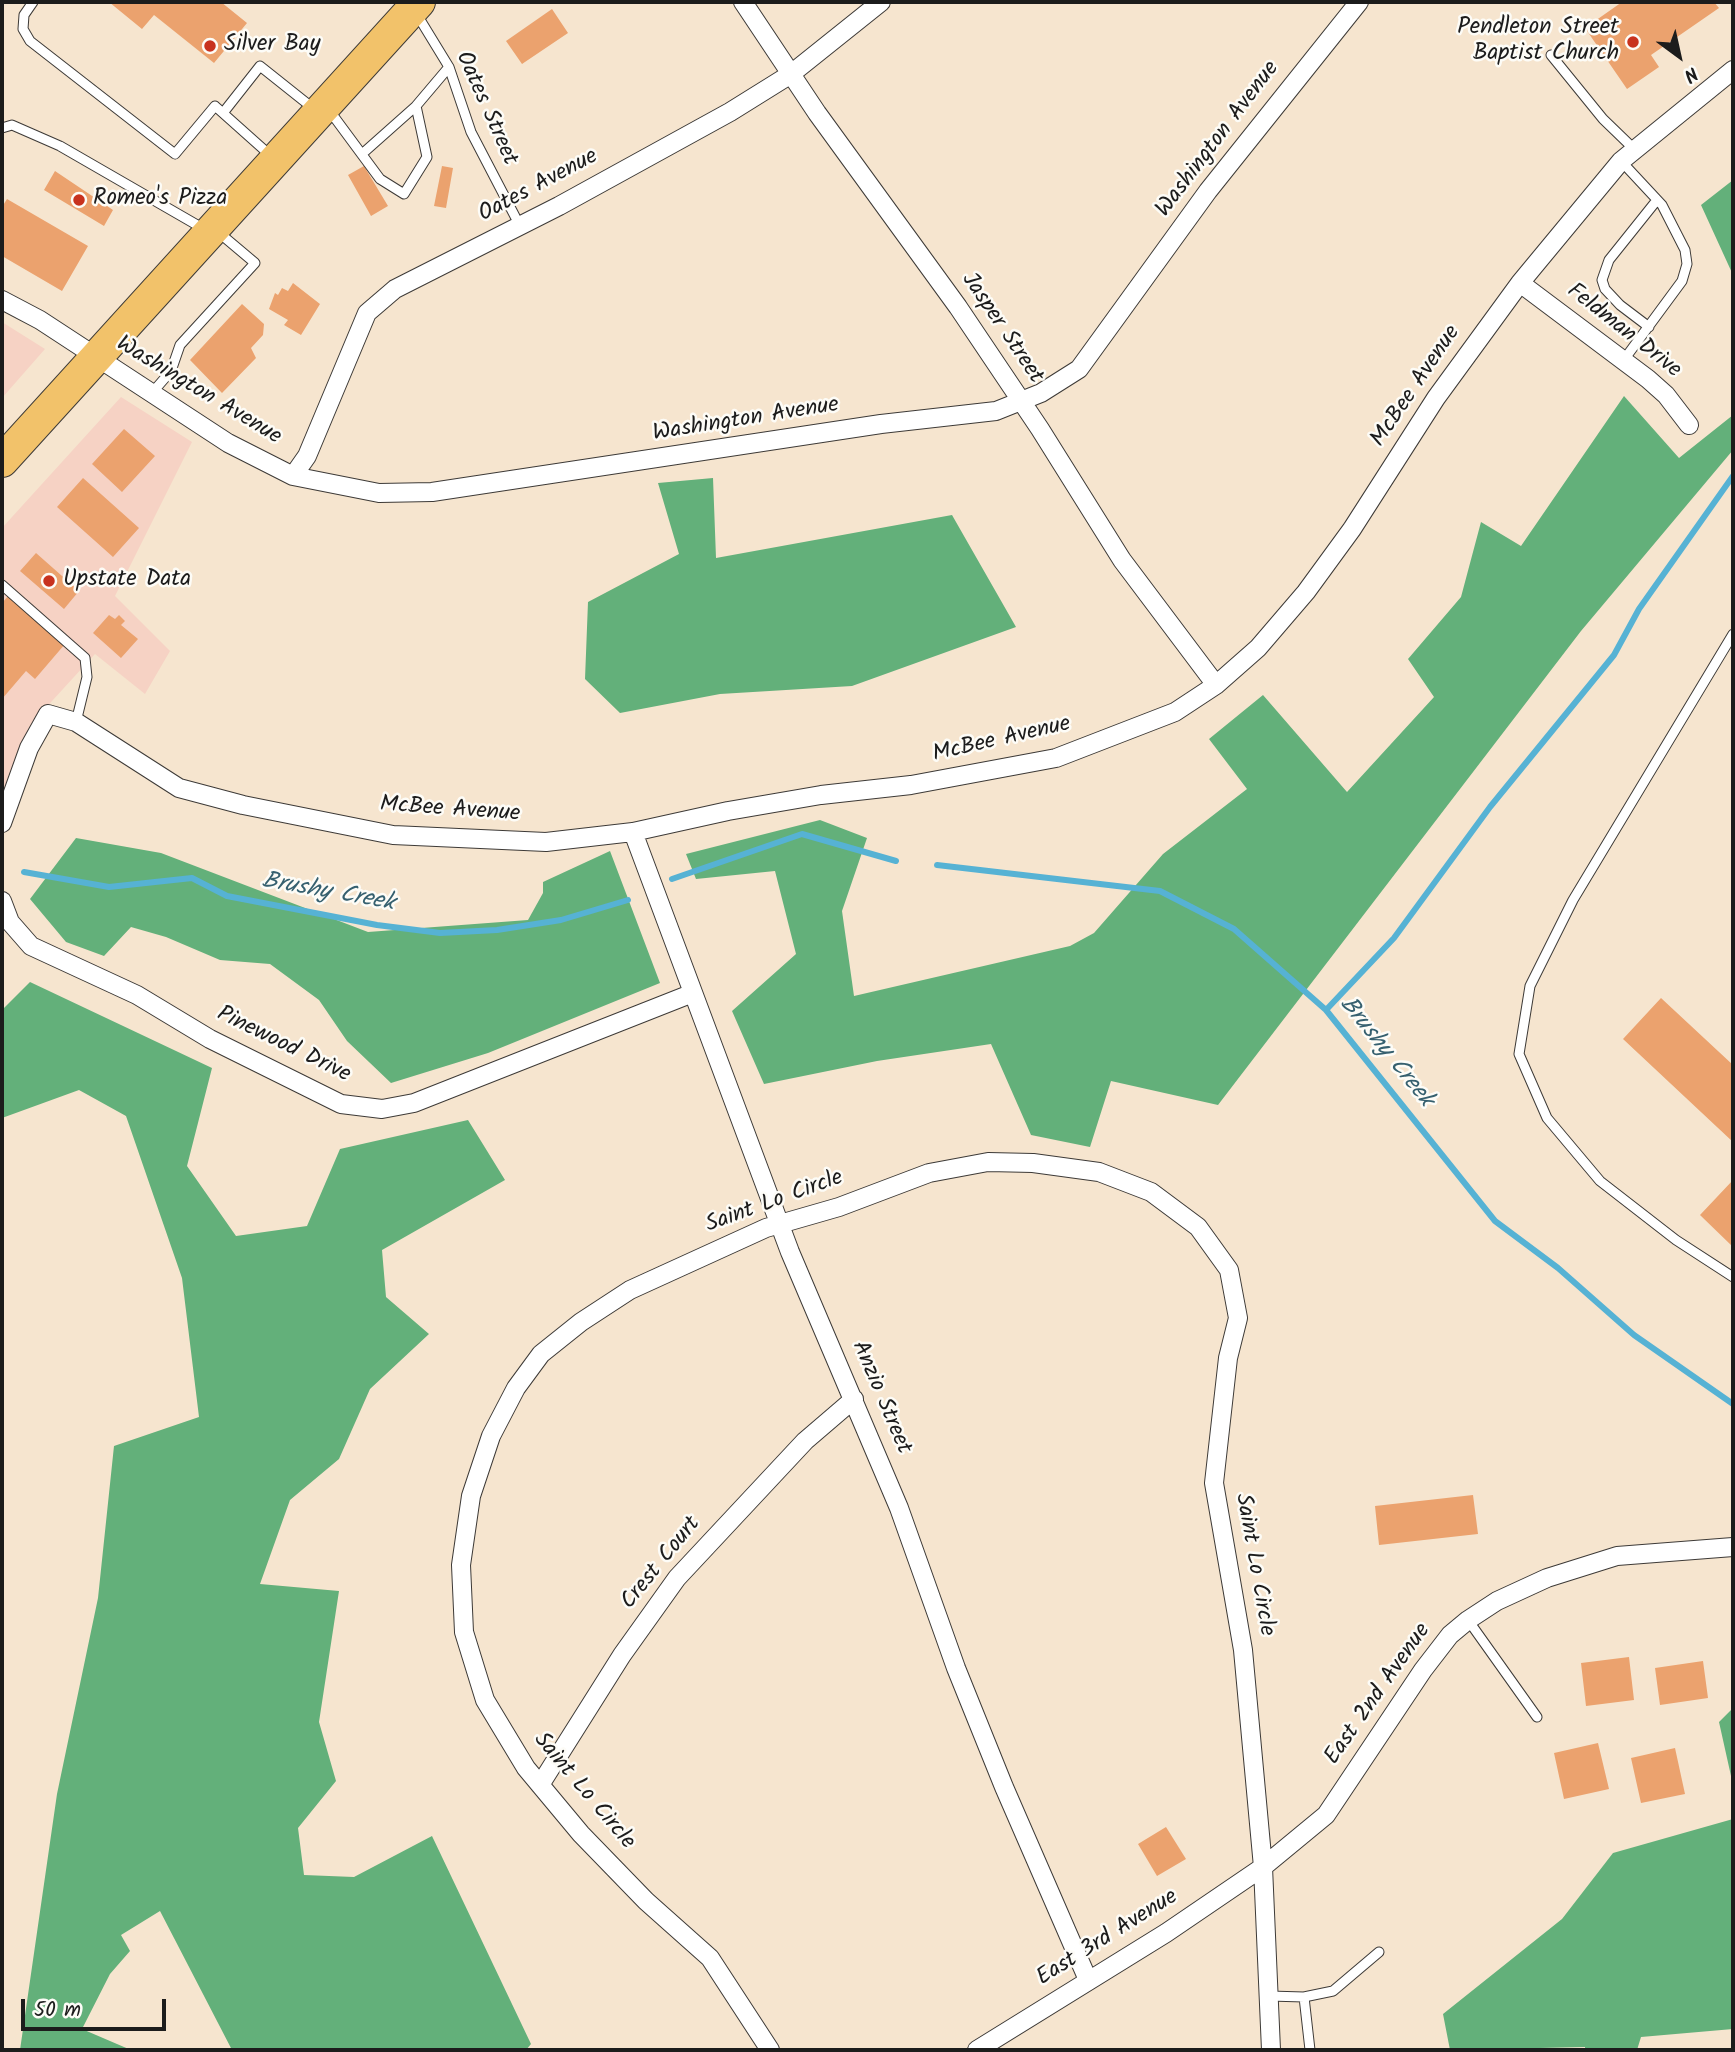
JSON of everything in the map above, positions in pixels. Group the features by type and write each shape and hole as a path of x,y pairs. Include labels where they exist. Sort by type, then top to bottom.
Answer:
{"highway":[{"path":"2,461 416,5"}],"street":[{"name":"Jasper Street","path":"743,2 1021,401 1122,560 1216,685"},
{"name":"Oates Avenue","path":"293,476 307,456 367,313 396,289 520,226 730,112 791,74 881,2"},
{"name":"Washington Avenue","path":"2,299 40,320 94,358 228,443 293,476 379,493 432,492 881,424 996,411 1021,401 1079,369 1208,191 1359,2"},
{"name":"McBee Avenue","path":"2,823 29,748 48,714 76,722 179,788 243,806 393,835 546,842 633,832 728,811 821,795 911,785 1056,758 1175,712 1216,685 1258,648 1306,592 1359,519 1436,398 1520,283 1627,155 1733,70"},
{"name":"Feldman Drive","path":"1520,283 1666,395 1689,425"},
{"name":"Anzio Street","path":"633,832 779,1224 899,1508 956,1668 1004,1787 1088,1980"},
{"name":"Pinewood Drive","path":"2,901 10,922 31,946 137,995 210,1039 341,1104 382,1109 414,1103 693,993"},
{"name":"Saint Lo Circle","path":"771,2050 710,1958 646,1901 581,1834 526,1768 485,1700 464,1632 461,1565 471,1496 491,1436 516,1388 541,1354 581,1322 630,1290 691,1260 779,1224 839,1207 929,1173 988,1162 1033,1163 1099,1172 1151,1192 1198,1227 1229,1270 1238,1318 1228,1358 1214,1483 1243,1650 1263,1867"},
{"name":"Crest Court","path":"540,1785 622,1655 677,1578 805,1441 854,1399"},
{"name":"East 2nd Avenue","path":"1263,1867 1326,1815 1423,1670 1450,1635 1468,1620 1497,1601 1547,1578 1617,1556 1733,1546"},
{"name":"East 3rd Avenue","path":"977,2050 1166,1933 1263,1867"},
{"path":"1263,1867 1270,2050"}],"lane":[{"path":"33,2 24,15 23,29 30,41 174,154 215,106 275,159"},
{"name":"Oates Street","path":"416,5 449,67 471,132 520,226"},
{"path":"1552,55 1602,118 1657,200 1685,250 1687,264 1682,281 1623,361"},
{"path":"223,113 260,66 321,108 362,154 380,179 404,194 427,157 416,106"},
{"path":"362,154 416,106 449,67"},
{"path":"2,128 12,125 60,146 210,230 255,263 180,345 171,371 151,394"},
{"path":"1649,327 1620,305 1605,289 1602,280 1609,260 1657,200"},
{"path":"2,585 85,658 87,677 76,722"},
{"path":"1733,634 1573,900 1530,986 1519,1054 1547,1118 1600,1181 1676,1240 1733,1277"},
{"path":"1468,1620 1537,1717"},
{"path":"1269,1996 1304,1997 1333,1991 1379,1952"},
{"path":"1304,1997 1310,2050"}],"shaded area":[{"path":"2,322 45,349 2,398"},
{"path":"121,397 192,442 115,596 170,651 145,694 95,654 31,724 2,804 2,528"}],"green space":[{"path":"1733,180 1733,275 1701,205"},
{"path":"1624,396 1679,458 1733,415 1733,450 1581,631 1218,1105 1111,1081 1090,1147 1031,1135 991,1044 877,1061 764,1084 732,1011 796,954 775,871 696,879 686,854 820,820 867,838 842,911 854,996 1070,946 1094,933 1163,854 1247,789 1209,739 1263,695 1347,792 1434,697 1408,659 1461,597 1481,522 1521,546"},
{"path":"713,478 716,558 952,515 1016,627 852,686 720,694 620,713 585,679 588,602 679,554 658,483"},
{"path":"76,838 161,853 368,932 528,920 543,893 543,882 610,851 660,983 488,1053 391,1083 347,1041 319,1000 270,964 220,960 166,937 131,927 104,956 66,942 30,899"},
{"path":"30,982 212,1068 187,1166 236,1236 307,1226 340,1149 468,1120 505,1180 382,1250 386,1297 429,1334 370,1389 339,1459 290,1500 260,1584 339,1591 319,1722 336,1781 298,1828 304,1875 354,1877 432,1836 531,2044 526,2050 232,2050 160,1911 121,1935 130,1951 110,1974 82,2029 131,2050 20,2050 57,1794 98,1598 114,1446 199,1417 182,1278 126,1116 79,1090 2,1118 2,1010"},
{"path":"1733,1708 1733,1785 1719,1722"},
{"path":"1733,1819 1733,2029 1641,2037 1637,2050 1585,2050 1585,2047 1450,2050 1443,2014 1562,1919 1613,1853"}],"building":[{"name":"Silver Bay","path":"109,2 221,2 247,23 214,63 154,15 142,29"},
{"name":"Pendleton Street Baptist Church","path":"1622,2 1714,2 1719,8 1651,55 1659,67 1627,89 1585,28"},
{"path":"552,9 568,33 522,64 506,41"},
{"path":"364,166 388,206 371,216 348,175"},
{"path":"442,166 453,168 446,208 434,206"},
{"name":"Romeo's Pizza","path":"55,171 113,210 104,226 44,190"},
{"path":"7,199 88,246 62,291 2,256 2,207"},
{"path":"293,283 320,304 301,335 284,325 288,320 269,309 275,293 278,295 282,288 288,291"},
{"path":"242,304 264,324 263,335 251,348 256,358 222,393 190,360"},
{"path":"124,429 155,456 122,492 92,464"},
{"path":"83,478 139,528 113,557 57,507"},
{"name":"Upstate Data","path":"36,553 79,591 64,609 20,571"},
{"path":"9,595 65,644 35,679 26,671 2,699 2,603"},
{"path":"109,615 115,619 119,615 125,621 121,625 138,639 121,658 93,633"},
{"path":"1661,998 1733,1065 1733,1142 1623,1039"},
{"path":"1733,1180 1733,1247 1700,1215"},
{"path":"1473,1495 1478,1534 1379,1545 1375,1506"},
{"path":"1629,1657 1634,1700 1586,1706 1581,1663"},
{"path":"1703,1661 1708,1698 1660,1705 1655,1668"},
{"path":"1598,1743 1609,1789 1564,1799 1554,1753"},
{"path":"1675,1748 1685,1794 1641,1803 1631,1758"},
{"path":"1166,1827 1186,1859 1157,1876 1138,1844"}],"waterway":[{"path":"1326,1010 1394,938 1490,807 1614,655 1639,609 1733,476"},
{"name":"Brushy Creek","path":"672,879 802,834 896,861"},
{"name":"Brushy Creek","path":"937,865 1160,891 1234,929 1326,1010 1495,1221 1558,1268 1634,1335 1733,1404"},
{"name":"Brushy Creek","path":"24,872 109,887 192,878 227,896 377,925 440,933 497,930 561,920 628,900"}],"place":[{"name":"Pendleton Street Baptist Church","path":"1633,42"},
{"name":"Silver Bay","path":"210,46"},
{"name":"Romeo's Pizza","path":"79,200"},
{"name":"Upstate Data","path":"49,581"}]}
